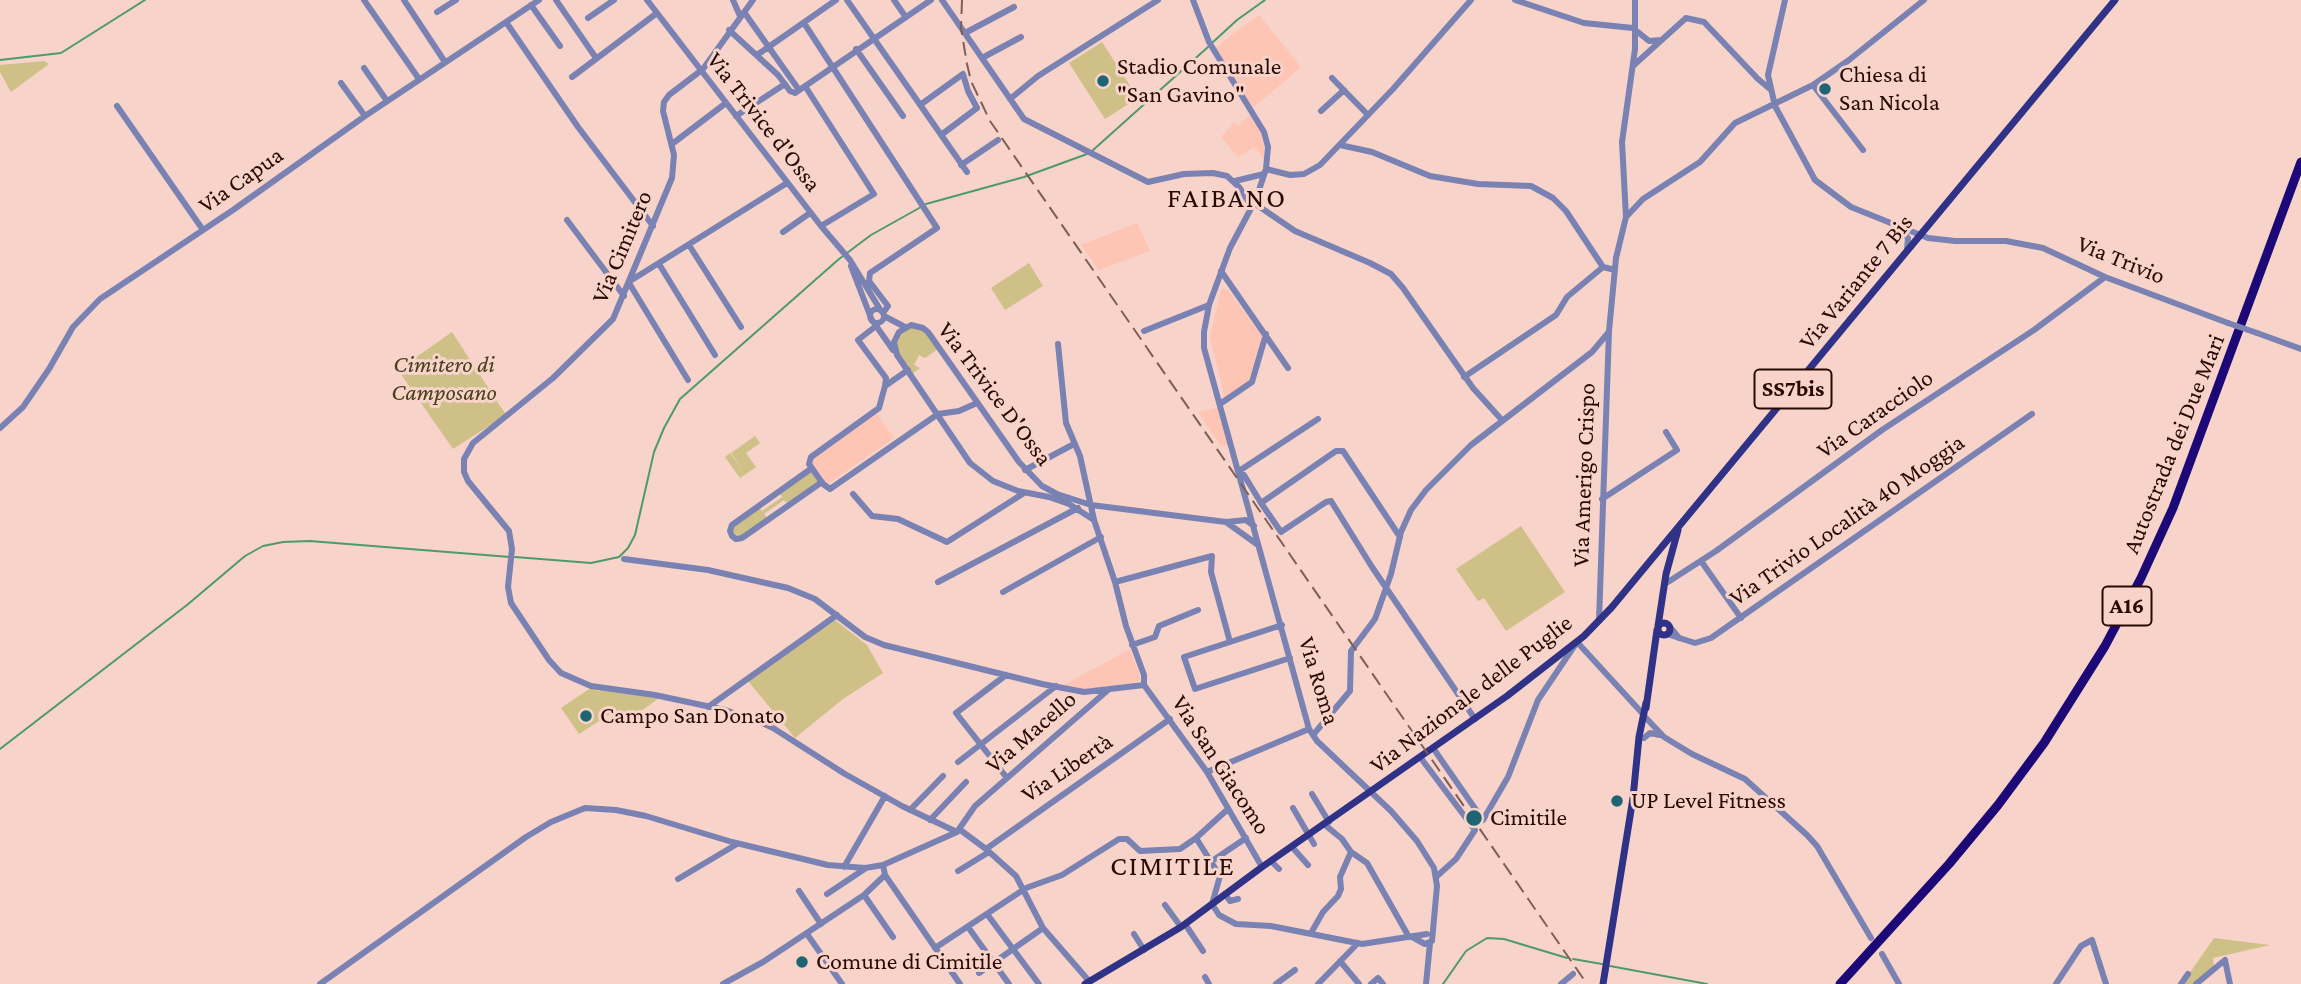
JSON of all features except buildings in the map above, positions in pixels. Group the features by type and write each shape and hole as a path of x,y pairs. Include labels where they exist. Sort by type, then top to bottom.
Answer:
{"highway":[{"name":"Autostrada dei Due Mari","path":"1840,984 1949,864 1998,805 2051,733 2105,646 2141,578 2173,508 2301,162"},
{"name":"Autostrada dei Due Mari","path":"1847,984 1953,867 2002,808 2063,725 2110,649 2183,499 2301,179"}],"main road":[{"name":"Via Variante 7 Bis","path":"1603,984 1658,628 1679,526 2115,0"},
{"name":"Via Nazionale delle Puglie","path":"1089,982 1183,926 1262,867 1475,719 1577,642 1599,621 1679,526"},
{"path":"1663,545 1668,544 1673,548"},
{"name":"Via Nazionale delle Puglie","path":"1648,563 1673,548"},
{"path":"1648,563 1660,563 1667,578"},
{"name":"Via Variante 7 Bis","path":"1656,649 1668,630 1663,606"},
{"path":"1658,628 1661,635 1668,630"},
{"name":"Via Variante 7 Bis","path":"1633,798 1648,728 1644,716"},
{"name":"Via Variante 7 Bis","path":"1639,747 1648,728"}],"street":[{"path":"364,0 419,79"},
{"path":"404,0 446,62"},
{"path":"437,12 456,0"},
{"name":"Via Capua","path":"0,428 23,407 73,327 100,299 419,79 539,0"},
{"path":"556,0 596,58"},
{"path":"588,18 614,0"},
{"name":"Via Trivice d'Ossa","path":"647,0 849,260"},
{"path":"733,0 874,194 821,226"},
{"name":"Via Cimitero","path":"708,707 655,695 591,686 561,673 549,660 511,603 508,587 512,549 509,531 468,481 464,472 466,455 477,440 553,378 607,327 624,296 672,178 672,144 663,111 664,102 669,95 701,71 753,0"},
{"path":"757,55 836,0"},
{"path":"847,0 967,172"},
{"path":"894,0 905,16"},
{"path":"729,30 757,55 790,91 799,90 931,0"},
{"path":"942,0 1024,118 1148,182 1184,174 1213,173 1227,176 1235,181 1253,205 1296,231 1391,274 1464,377 1501,420"},
{"path":"1010,99 1038,76 1158,0"},
{"path":"1193,0 1210,45 1264,132 1269,147 1265,171"},
{"path":"1235,181 1265,171 1290,176 1304,174 1320,165 1368,116 1471,0"},
{"path":"1515,0 1584,23 1633,28 1647,40"},
{"name":"Via Amerigo Crispo","path":"1599,621 1609,331 1615,270 1626,219 1622,142 1634,65 1635,0"},
{"path":"1785,0 1770,59 1770,89 1778,113 1815,180 1851,207 1920,234"},
{"path":"1626,219 1643,199 1700,162 1735,123 1813,85 1849,61 1924,0"},
{"path":"531,5 560,46"},
{"path":"963,30 1014,7"},
{"path":"572,77 657,13"},
{"path":"1634,65 1686,18 1704,22 1770,89"},
{"path":"506,22 578,127 653,226"},
{"path":"804,23 937,228 870,273 869,281 888,306 879,322 873,321"},
{"path":"982,58 1021,37"},
{"path":"1635,49 1647,40 1661,40"},
{"path":"1635,49 1648,53"},
{"path":"856,50 903,116"},
{"path":"364,68 387,101"},
{"path":"920,105 963,74 977,108 940,135"},
{"path":"1332,78 1368,116"},
{"path":"341,83 365,116"},
{"path":"736,116 785,84"},
{"path":"1813,85 1863,150"},
{"path":"1321,111 1344,90"},
{"path":"672,144 726,103"},
{"path":"117,106 203,230"},
{"path":"961,165 998,140"},
{"path":"1340,145 1372,152 1430,176 1478,184 1531,186 1553,198 1566,211 1603,267 1615,270"},
{"name":"Via Roma","path":"1265,171 1253,205 1230,248 1209,305 1204,348 1311,732 1417,841 1429,858 1436,877"},
{"path":"688,380 630,282 787,183"},
{"path":"783,232 810,213"},
{"path":"567,220 624,296"},
{"path":"1901,227 1927,226"},
{"path":"1901,227 1908,238 1907,250"},
{"name":"Via Trivio","path":"1920,234 1928,238 2006,241 2043,248 2105,277 2301,349"},
{"path":"688,245 741,327"},
{"path":"849,260 883,313 905,327"},
{"path":"849,260 873,321 897,355"},
{"path":"659,264 715,355"},
{"path":"1464,377 1556,315 1567,297 1603,267"},
{"path":"1222,271 1288,368"},
{"name":"Via Caracciolo","path":"1667,578 1701,561 1882,430 2034,330 2105,277"},
{"path":"1144,331 1209,305"},
{"path":"873,321 858,340 886,378 885,386 879,408 811,457 809,464 830,489 938,414 959,411 977,403"},
{"name":"Via Trivice D'Ossa","path":"1094,520 1078,508 993,481 975,467 897,355 895,339 905,327 915,325 928,332 1025,470 1042,486 1091,505 1231,523 1244,530 1254,526"},
{"path":"1207,772 1311,732 1350,691 1351,651 1375,618 1387,588 1400,537 1411,510 1426,489 1444,469 1501,420 1592,352 1609,331"},
{"path":"1220,404 1252,382 1266,333"},
{"path":"1058,344 1066,424 1080,456 1094,520 1132,645 1144,675 1144,685"},
{"path":"885,386 908,370"},
{"name":"Via Trivio Località 40 Moggia","path":"1668,630 1680,639 1695,643 1705,641 2032,414"},
{"path":"1318,419 1240,473 1244,475 1281,532 1331,501 1475,719"},
{"path":"1602,499 1677,450 1666,432"},
{"path":"1025,470 1074,444"},
{"path":"1261,503 1336,451 1343,451 1400,537"},
{"path":"812,468 732,524 732,536 736,539 743,538 822,482"},
{"path":"853,494 872,516 898,519 947,542 1024,493"},
{"path":"938,582 1078,508"},
{"path":"1250,509 1231,523 1260,546"},
{"path":"1003,592 1101,537"},
{"path":"1115,582 1212,555 1211,572 1230,642"},
{"path":"624,559 708,570 788,588 815,599 865,637 884,645 1084,692 1108,690"},
{"path":"1701,561 1741,618"},
{"path":"1132,645 1155,637 1159,626 1198,610"},
{"path":"708,707 837,615"},
{"path":"1282,625 1184,657 1195,689 1290,658"},
{"path":"1433,748 1483,820 1508,777 1538,700 1577,642 1644,716"},
{"path":"1006,675 956,713 1007,778"},
{"name":"Via Macello","path":"958,831 975,806 1108,690 1144,685"},
{"name":"Via San Giacomo","path":"1144,685 1207,772 1262,867"},
{"path":"958,762 1056,686"},
{"path":"708,707 741,715 773,728 845,774 910,810 958,831 987,850 1016,876 1043,929 1089,982"},
{"name":"Via Libertà","path":"958,871 1170,719"},
{"path":"1648,728 1692,754 1745,779 1807,835 1817,846 1871,938"},
{"path":"1644,738 1652,733 1664,737"},
{"path":"1420,757 1475,830 1456,859 1436,877 1432,926 1426,939 1429,958 1426,984"},
{"path":"910,810 943,776"},
{"path":"930,820 966,782"},
{"path":"1312,794 1327,824 1351,852 1367,863 1410,937"},
{"path":"844,867 886,796"},
{"path":"320,984 526,837 585,808 646,816 734,843 844,867 883,865 958,831"},
{"path":"1293,808 1314,844"},
{"path":"935,948 1024,889 1062,876 1121,838 1127,839 1140,851 1180,849 1228,809"},
{"path":"1196,838 1220,876 1212,904 1219,915 1236,924 1271,926 1369,944 1410,937 1426,939"},
{"path":"1212,861 1246,838"},
{"path":"678,879 734,843"},
{"path":"1292,847 1308,865"},
{"path":"1311,933 1323,912 1338,896 1340,877 1351,852"},
{"path":"1271,861 1279,869"},
{"path":"883,865 885,875 960,984"},
{"path":"827,894 867,867"},
{"path":"725,984 807,934 864,895 885,875"},
{"path":"799,891 821,924"},
{"path":"1225,894 1230,901 1238,899"},
{"path":"864,895 893,937"},
{"path":"1165,905 1203,951"},
{"path":"987,914 1039,984"},
{"path":"968,926 1009,984"},
{"path":"979,973 1043,929"},
{"path":"807,934 842,984"},
{"path":"1134,934 1144,950"},
{"path":"2056,984 2077,950 2092,940 2106,984"},
{"path":"1318,984 1358,943"},
{"path":"1882,954 1899,984"},
{"path":"2196,984 2225,960 2230,984"},
{"path":"1340,961 1359,984"},
{"path":"1276,984 1295,970"},
{"path":"1562,984 1573,974"},
{"path":"2181,984 2188,975"},
{"path":"1371,984 1378,978 1383,984"}],"shaded area":[{"path":"1259,15 1301,67 1253,108 1215,49"},
{"path":"1250,115 1260,131 1264,158 1254,147 1238,157 1221,137 1234,123 1238,126"},
{"path":"1137,223 1150,251 1099,270 1081,245"},
{"path":"1224,288 1264,339 1254,373 1251,373 1248,383 1225,398 1210,337 1221,290"},
{"path":"1217,408 1228,445 1221,446 1198,412"},
{"path":"876,413 894,438 828,484 812,463 814,457"},
{"path":"1130,649 1140,680 1085,689 1062,686"}],"green space":[{"name":"Stadio Comunale \"San Gavino\"","path":"1102,42 1138,98 1105,119 1069,63"},
{"path":"44,61 49,64 11,92 0,72 0,65"},
{"path":"1029,263 1043,286 1005,310 991,288"},
{"path":"913,327 925,332 938,349 925,358 919,355 914,365 920,368 912,374 898,353 897,342 901,333"},
{"name":"Cimitero di Camposano","path":"452,332 506,415 453,449 398,370"},
{"path":"755,436 760,443 746,453 756,467 740,478 725,457 730,453 743,471 731,453"},
{"path":"812,471 819,481 787,503 784,500 764,514 767,518 741,536 735,534 735,526 760,508 762,511 782,497 780,494"},
{"path":"1521,526 1565,592 1506,631 1484,598 1478,601 1456,569"},
{"path":"835,620 867,645 883,673 843,699 795,738 748,681"},
{"name":"Campo San Donato","path":"592,687 598,691 659,698 625,723 616,710 579,734 561,708"},
{"path":"2214,938 2270,945 2213,958 2214,968 2193,984 2182,984"}],"waterway":[{"path":"0,60 61,53 145,0"},
{"path":"1212,43 1237,20 1265,0"},
{"path":"1092,151 1208,47"},
{"path":"926,204 1024,177 1087,154"},
{"path":"515,557 591,563 619,557 635,535 654,452 680,399 839,259 871,235 921,207"},
{"path":"0,749 187,605 245,556 263,546 310,541 510,557"},
{"path":"1443,984 1466,951 1487,938 1504,939 1567,958"},
{"path":"1573,959 1602,964"},
{"path":"1610,966 1707,984"}],"railway":[{"path":"962,0 961,28 967,64 971,81 990,121 1587,984"}],"place":[{"name":"Stadio Comunale \"San Gavino\"","path":"1103,81"},
{"name":"Chiesa di San Nicola","path":"1825,89"},
{"name":"Campo San Donato","path":"586,716"},
{"name":"UP Level Fitness","path":"1617,801"},
{"name":"Cimitile","path":"1474,818"},
{"name":"Comune di Cimitile","path":"802,962"}],"district":[{"name":"FAIBANO","path":"1227,198"},
{"name":"CIMITILE","path":"1173,866"}]}
